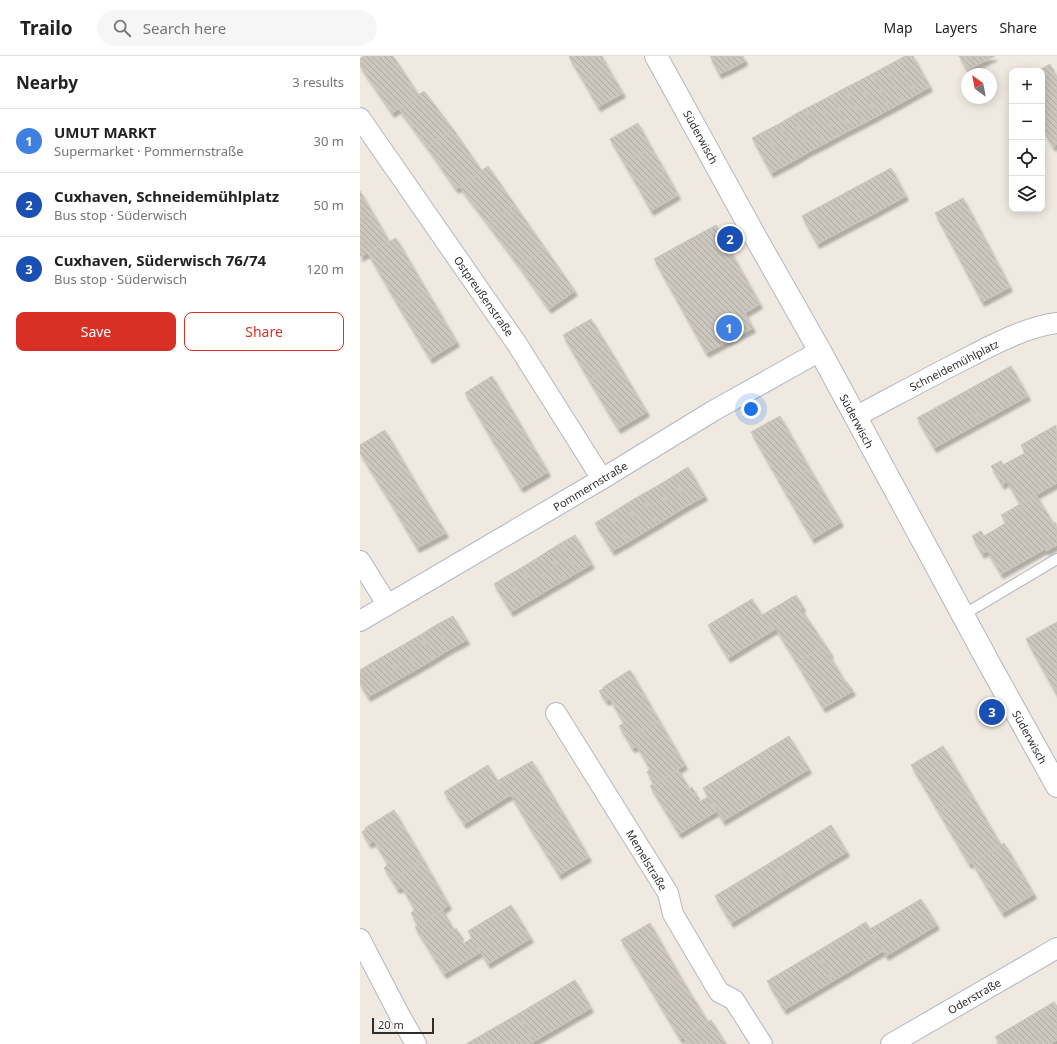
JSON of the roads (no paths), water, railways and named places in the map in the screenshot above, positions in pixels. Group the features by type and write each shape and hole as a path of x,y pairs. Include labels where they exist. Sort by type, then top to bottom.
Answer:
{"street":[{"name":"Süderwisch","path":"656,56 820,351 1057,786"},
{"name":"Ostpreußenstraße","path":"360,118 517,344 602,479"},
{"name":"Schneidemühlplatz","path":"855,417 931,376 995,344 1045,324 1057,323"},
{"name":"Pommernstraße","path":"360,621 602,479 713,411 820,351"},
{"path":"360,561 387,604"},
{"name":"Memelstraße","path":"556,713 668,893 673,914 719,992 734,1000 762,1044"},
{"path":"360,939 416,1044"},
{"name":"Oderstraße","path":"891,1044 1057,948"}],"lane":[{"path":"963,615 1057,560"}],"place":[{"name":"Cuxhaven, Schneidemühlplatz","path":"730,239"},
{"name":"UMUT MARKT","path":"729,328"},
{"name":"Cuxhaven, Süderwisch 76/74","path":"992,712"}]}
